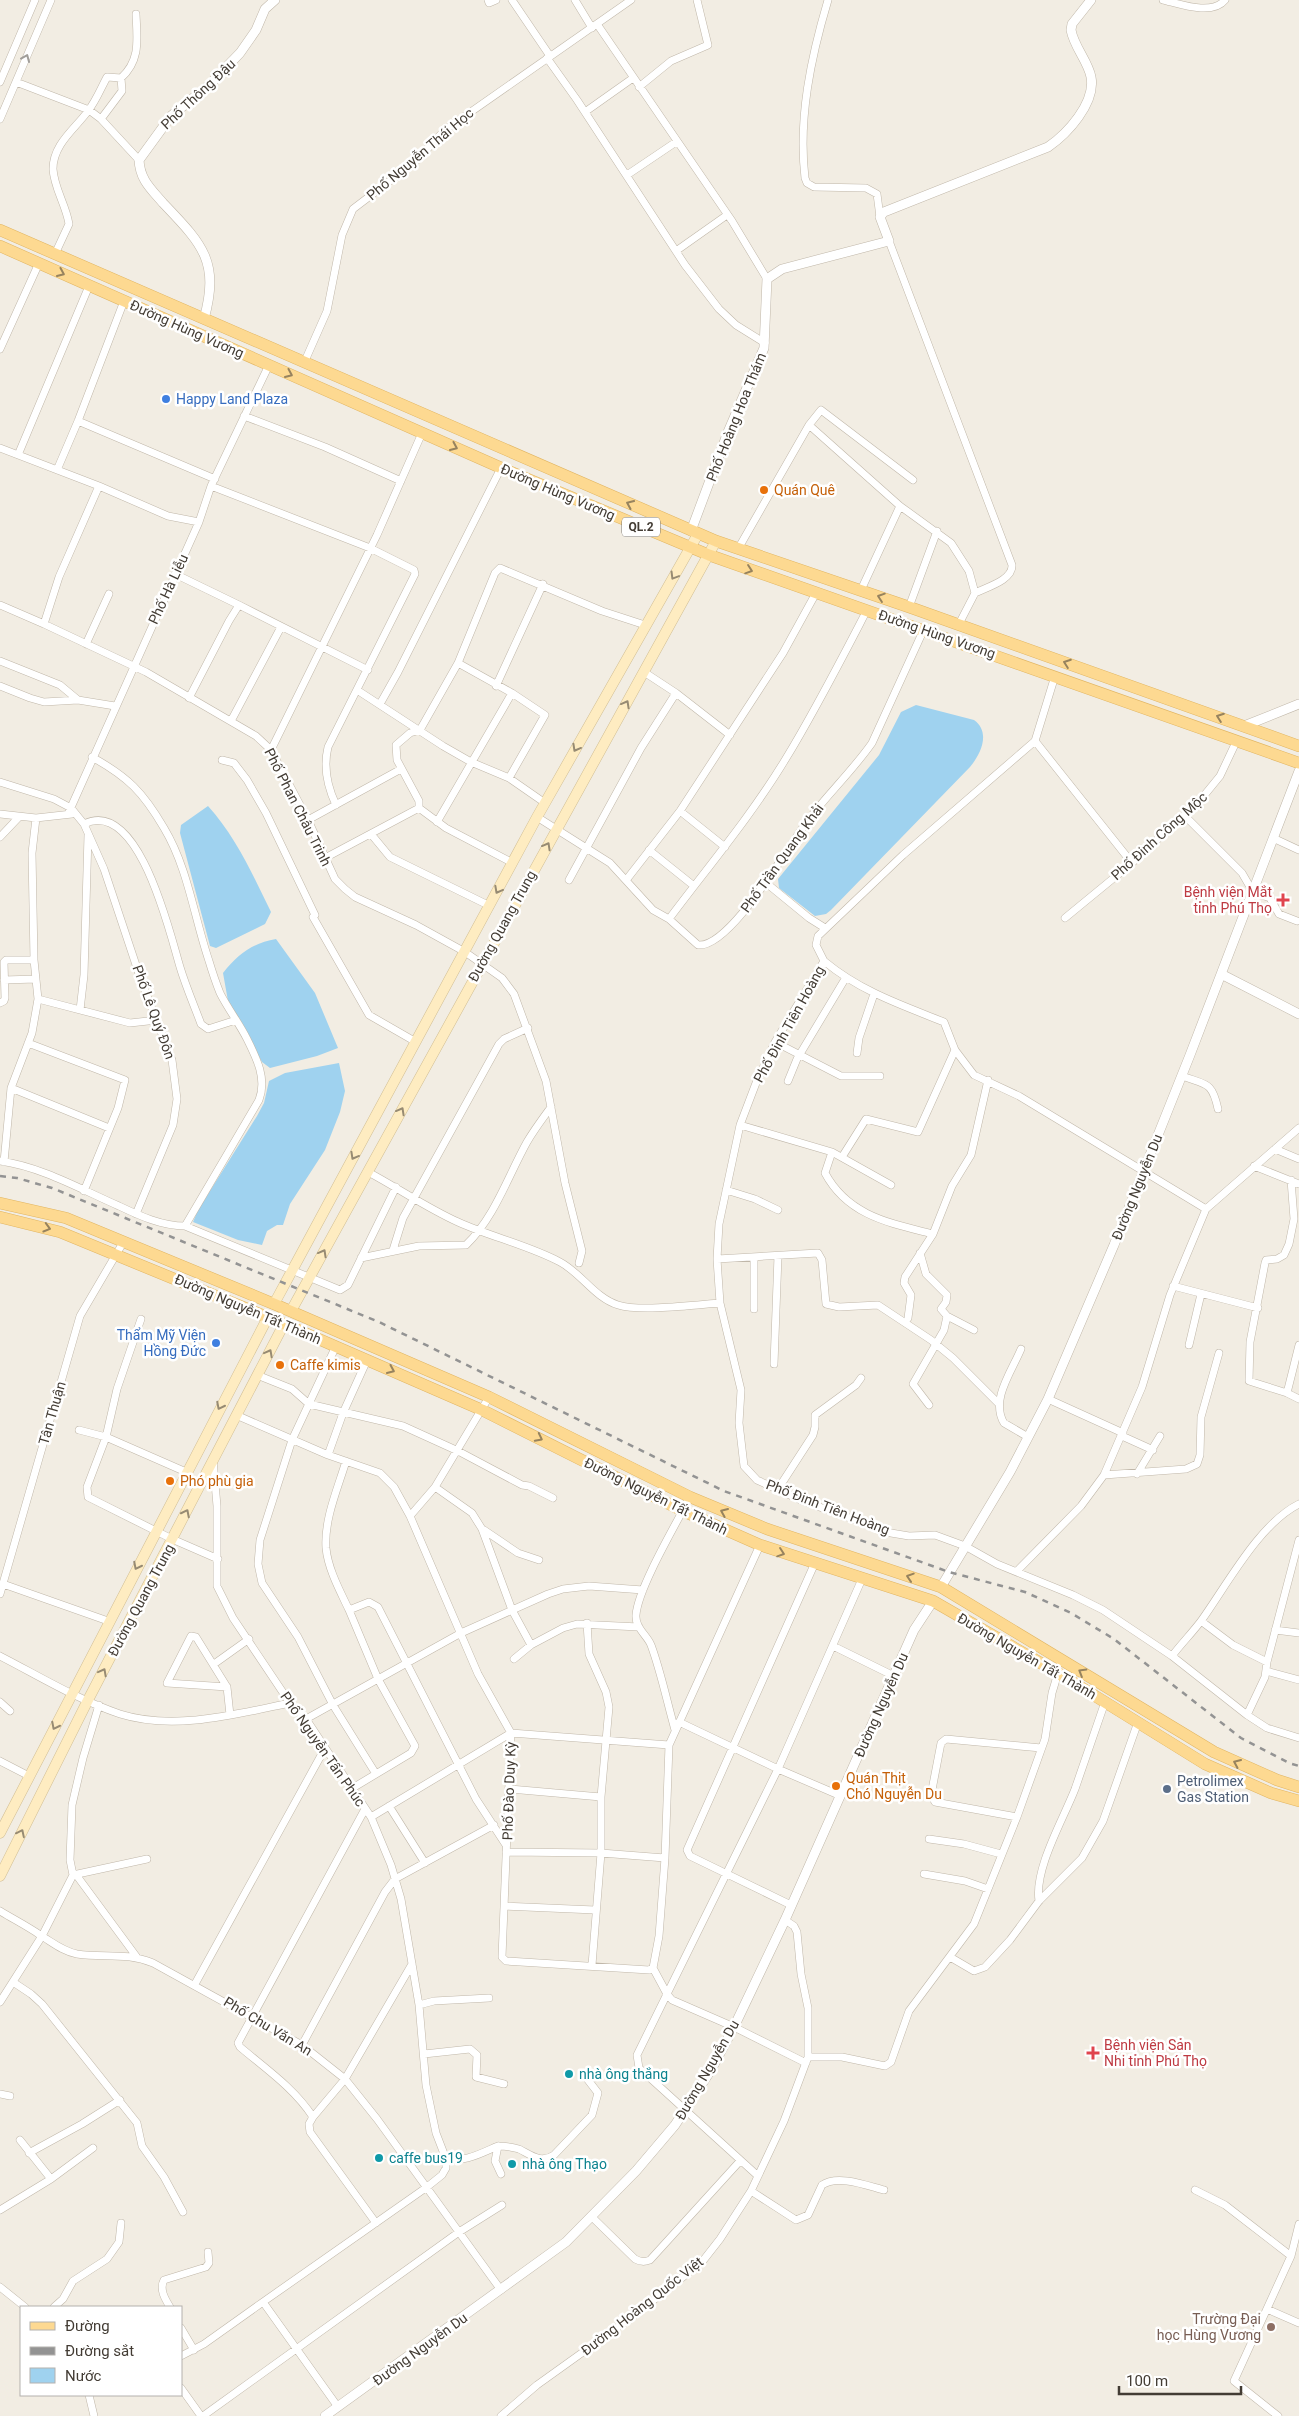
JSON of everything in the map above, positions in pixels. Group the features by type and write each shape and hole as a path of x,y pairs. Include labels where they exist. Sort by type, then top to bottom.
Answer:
{"main road":[{"name":"Đường Hùng Vương","path":"0,230 716,541 959,624 1299,746"},
{"name":"Đường Hùng Vương","path":"0,246 501,468 709,556 924,629 1294,761"},
{"path":"347,400 354,385"},
{"name":"Đường Quang Trung","path":"274,1304 537,817 645,625 691,548 695,532"},
{"name":"Đường Quang Trung","path":"291,1311 716,541"},
{"path":"698,575 712,565 728,562"},
{"name":"Đường Nguyễn Tất Thành","path":"0,1203 66,1218 291,1311 489,1397 690,1497 767,1529 941,1587 1214,1752 1269,1777 1299,1787"},
{"name":"Đường Nguyễn Tất Thành","path":"0,1217 60,1232 118,1254 336,1346 482,1410 683,1511 760,1545 933,1601 1058,1673 1213,1768 1271,1793 1299,1801"},
{"name":"Đường Quang Trung","path":"0,1833 230,1386 268,1317"},
{"name":"Đường Quang Trung","path":"0,1876 88,1700 284,1324"},
{"path":"429,1387 435,1374"},
{"path":"230,1386 247,1393"},
{"path":"814,1564 820,1547"},
{"path":"1058,1673 1064,1662"}],"street":[{"path":"0,82 35,0"},
{"path":"0,119 51,0"},
{"name":"Phố Thông Đậu","path":"139,160 172,116 208,86 240,54 256,30 265,9 275,0"},
{"path":"488,0 489,3 496,0"},
{"path":"512,0 676,251 726,317 765,343"},
{"path":"575,0 633,78 727,214 767,279 782,269 889,241"},
{"name":"Phố Nguyễn Thái Học","path":"304,363 327,311 342,235 353,209 416,161 445,130 631,0"},
{"path":"639,87 671,61 708,45 697,0"},
{"path":"828,0 815,45 808,79 804,129 805,178 814,187 872,190 877,194 880,218 1012,565 1013,571 1009,576 975,593 959,624"},
{"path":"880,218 884,212 1048,147 1060,139 1075,124 1090,91 1091,76 1072,36 1071,28 1091,0"},
{"path":"1163,0 1210,9 1222,4 1226,0"},
{"path":"101,119 119,96 121,78 129,70 138,52 136,14"},
{"path":"55,254 69,224 55,183 53,170 55,156 63,138 89,110 107,77 121,78"},
{"path":"585,112 633,78"},
{"path":"16,82 89,110 101,119 139,160 141,174 146,185 180,222 208,262 211,290 204,319"},
{"path":"627,175 676,142"},
{"path":"676,251 727,214"},
{"path":"0,349 39,263"},
{"name":"Phố Hoàng Hoa Thám","path":"695,532 728,432 765,343 767,279"},
{"path":"18,455 90,286"},
{"path":"57,470 124,301"},
{"name":"Phố Hà Liễu","path":"69,811 199,522 211,486 269,365"},
{"path":"738,549 809,425 820,410 913,480"},
{"path":"244,416 325,447 401,481"},
{"path":"78,421 215,479"},
{"path":"809,425 900,506 951,543 969,571 975,593"},
{"path":"271,750 370,548 422,433"},
{"path":"0,448 99,486 168,516 199,522"},
{"path":"380,704 501,468"},
{"path":"44,624 59,577 99,486"},
{"path":"211,486 370,548 413,568 415,574 328,747 325,758 326,785 336,805"},
{"path":"861,590 900,506"},
{"path":"909,607 937,531"},
{"path":"419,808 419,801 397,760 396,746 410,732 420,730 458,663 495,573 500,568 543,584 602,611 645,625"},
{"path":"175,574 368,670"},
{"path":"496,686 543,584"},
{"path":"628,880 680,811 730,735 783,653 816,593"},
{"path":"86,644 109,594"},
{"name":"Phố Phan Châu Trinh","path":"0,605 133,666 256,736 271,750 308,820 335,878 355,896 465,952 502,978 514,994 546,1080 565,1183 582,1252 579,1263"},
{"path":"189,698 239,605"},
{"path":"669,919 725,847 784,761 819,702 867,610"},
{"path":"231,722 281,627"},
{"name":"Phố Trần Quang Khải","path":"537,817 610,862 653,910 669,919 698,945 705,945 729,929 756,898 808,820 872,743 924,629"},
{"path":"0,661 60,685 78,700"},
{"path":"458,663 496,686 512,693 545,715 508,778"},
{"path":"644,672 676,693 730,735"},
{"path":"1055,676 1035,741 1132,863"},
{"path":"0,686 44,702 78,700 115,706"},
{"path":"357,690 471,762 508,778 545,803"},
{"path":"437,822 512,693"},
{"path":"569,880 641,748 676,693"},
{"path":"1244,726 1299,704"},
{"name":"Phố Đinh Công Mộc","path":"1065,918 1132,863 1212,788 1237,740"},
{"name":"Phố Đinh Tiên Hoàng","path":"1035,741 903,855 818,936 816,945 824,961 775,1042 756,1083 740,1125 719,1224 717,1259 720,1303 742,1390 739,1423 742,1463 746,1470 758,1480 778,1489 890,1533 909,1536 935,1535 964,1546 997,1564 1017,1571 1103,1610 1172,1656 1267,1728 1299,1738"},
{"path":"92,757 116,770 137,787 164,828 192,898 208,958 220,992 253,1051 264,1087 259,1100 185,1226"},
{"path":"222,760 234,763 247,780 266,813 314,916 369,1015 416,1042"},
{"path":"1294,761 1298,775"},
{"path":"308,820 402,769"},
{"name":"Đường Nguyễn Du","path":"941,1587 1010,1472 1048,1399 1182,1076 1298,775"},
{"name":"Phố Lê Quý Đôn","path":"0,782 46,796 76,814 84,824 104,870 172,1060 177,1099 173,1125 136,1214"},
{"path":"419,808 437,822 513,863"},
{"path":"325,858 419,808"},
{"name":"Phố Lê Quý Đôn","path":"0,814 36,818 69,811"},
{"path":"680,811 725,847"},
{"path":"1184,815 1242,873 1253,892 1270,898 1279,914 1297,921"},
{"path":"0,837 19,817"},
{"path":"36,818 32,853 34,960 38,999 32,1033 11,1088 2,1162 42,1172 136,1214 172,1226 185,1226 340,1290 348,1285 396,1187"},
{"path":"84,824 100,820 116,828 129,841 149,870 166,915 180,969 201,1024 208,1029 236,1020"},
{"path":"80,1010 84,975 88,832"},
{"path":"370,834 390,857 490,906"},
{"path":"1273,838 1299,850"},
{"path":"649,850 694,886"},
{"path":"765,882 825,928"},
{"path":"0,1004 5,998 3,967 6,960 34,960"},
{"path":"824,961 845,979 874,994 944,1022 955,1050 974,1075 1019,1096 1206,1210"},
{"path":"1221,974 1299,1014"},
{"path":"4,980 36,979"},
{"path":"788,1081 800,1054 845,979"},
{"path":"858,1052 862,1030 874,994"},
{"path":"38,999 130,1024 157,1020"},
{"path":"393,1250 402,1218 499,1044 504,1039 528,1028"},
{"path":"775,1042 800,1054 827,1071 841,1076 880,1076"},
{"path":"28,1043 123,1078 125,1083 84,1191"},
{"path":"842,1157 866,1119 918,1132 955,1050"},
{"path":"1182,1076 1210,1087 1215,1093 1218,1109"},
{"path":"908,1318 911,1295 904,1283 905,1277 933,1234 952,1186 971,1155 988,1080"},
{"path":"11,1088 109,1128"},
{"path":"361,1258 418,1246 466,1245 479,1230 500,1197 528,1140 551,1107"},
{"path":"740,1125 832,1152 890,1186"},
{"path":"1017,1571 1080,1506 1104,1475 1142,1387 1173,1286 1206,1210 1299,1128"},
{"path":"1275,1149 1299,1159"},
{"path":"832,1152 825,1173 847,1200 867,1215 933,1234"},
{"path":"1254,1166 1299,1184"},
{"path":"368,1172 456,1221 541,1252 575,1271 596,1292 618,1305 652,1308 720,1303"},
{"path":"1290,1180 1294,1219 1289,1244 1282,1258 1266,1260 1250,1342 1248,1379 1251,1383 1287,1393 1299,1399"},
{"path":"726,1190 754,1198 778,1210"},
{"name":"Tân Thuận","path":"0,1594 80,1316 124,1242"},
{"path":"717,1259 818,1253 822,1260 826,1304 840,1307 878,1305 936,1344 999,1404"},
{"path":"920,1253 926,1274 946,1295 946,1302 941,1310 947,1316 974,1330"},
{"path":"774,1364 778,1256"},
{"path":"754,1257 754,1309"},
{"path":"1173,1286 1258,1308"},
{"path":"1190,1345 1201,1294"},
{"path":"929,1405 914,1384 944,1330 947,1316"},
{"path":"141,1319 117,1389 106,1437 87,1488 88,1497 172,1539 218,1559"},
{"path":"1287,1393 1299,1345"},
{"path":"336,1346 292,1440 260,1540 258,1564 262,1583 298,1637 333,1705 376,1774"},
{"path":"1021,1349 1001,1393 999,1404 1004,1422 1028,1437"},
{"path":"1104,1475 1186,1469 1199,1462 1201,1417 1219,1353"},
{"path":"328,1455 367,1360"},
{"path":"257,1375 292,1389 309,1404 403,1426 458,1451 522,1485 529,1486 553,1498"},
{"path":"778,1489 812,1435 815,1428 815,1415 856,1385 861,1378"},
{"path":"410,1516 435,1487 489,1397"},
{"path":"1048,1399 1153,1450"},
{"name":"Phố Đào Duy Kỳ","path":"236,1415 328,1455 380,1473 394,1486 410,1516 478,1674 511,1733 503,1959 649,1970 653,1968"},
{"path":"79,1430 106,1437 186,1472"},
{"path":"1137,1474 1160,1436"},
{"name":"Phố Nguyễn Tấn Phúc","path":"214,1460 218,1559 217,1586 234,1618 290,1703 306,1719 324,1750 371,1817 402,1899 419,2005 428,2094 436,2133 446,2159"},
{"path":"346,1461 332,1506 326,1549 340,1591 378,1679 415,1746 411,1753 351,1788"},
{"path":"435,1487 472,1513 482,1529 512,1610 531,1645"},
{"path":"675,1730 657,1660 649,1641 639,1627 636,1616 644,1590 690,1497"},
{"path":"1172,1656 1201,1621 1232,1573 1245,1557 1285,1513 1299,1504"},
{"path":"482,1529 518,1553 539,1560"},
{"path":"1248,1715 1266,1671 1299,1540"},
{"path":"760,1545 669,1745 665,1858 659,1936 653,1968 672,2000 807,2060 842,2057 885,2066 889,2065 909,2011 971,1929 1017,1818 1045,1739 1052,1693 1058,1673"},
{"path":"791,1905 690,1856 687,1850 814,1564"},
{"path":"758,2176 684,2111 639,2068 637,2055 778,1769 862,1579"},
{"path":"3,1584 108,1621"},
{"path":"306,1719 461,1633 563,1588 589,1586 644,1590"},
{"name":"Đường Nguyễn Du","path":"325,2416 556,2251 636,2171 684,2111 711,2070 734,2027 785,1920 914,1630 933,1601"},
{"path":"349,1610 368,1602 378,1607 476,1799 494,1826 506,1849 665,1858"},
{"path":"1201,1621 1233,1645 1267,1662"},
{"path":"514,1659 531,1645 563,1628 587,1623 639,1627"},
{"path":"587,1623 589,1654 606,1692 609,1707 601,1797 601,1853 592,1966"},
{"path":"1275,1630 1299,1633"},
{"path":"227,1687 167,1683 190,1636 196,1637 227,1687 230,1715"},
{"path":"214,1664 249,1639"},
{"path":"832,1646 894,1676"},
{"path":"0,1656 99,1705 121,1714 153,1720 206,1720 290,1703"},
{"path":"1266,1671 1299,1680"},
{"path":"0,1702 10,1711"},
{"path":"1039,1901 1038,1894 1044,1867 1075,1789 1105,1702"},
{"path":"99,1705 83,1758 72,1805 70,1860 75,1875 136,1956"},
{"path":"679,1722 778,1769 841,1796"},
{"path":"950,1957 974,1971 980,1971 1010,1940 1039,1901 1082,1858 1103,1821 1138,1722"},
{"path":"371,1817 511,1733 669,1745"},
{"path":"1017,1818 934,1802 931,1795 941,1743 946,1739 1041,1748"},
{"path":"195,1984 324,1750"},
{"path":"0,1761 29,1776"},
{"path":"510,1789 601,1797"},
{"path":"389,1806 424,1863"},
{"path":"312,2117 292,2090 238,2046 238,2043 365,1809"},
{"path":"302,2044 385,1892 395,1879 494,1826"},
{"path":"929,1839 964,1844 1001,1854"},
{"path":"0,2002 42,1936 75,1875 147,1859"},
{"path":"924,1874 965,1881 988,1889"},
{"path":"505,1906 595,1910"},
{"name":"Phố Chu Văn An","path":"0,1911 42,1936 50,1943 77,1954 136,1956 195,1984 302,2044 345,2079 377,2118 501,2290"},
{"name":"Đường Hoàng Quốc Việt","path":"501,2416 538,2385 632,2317 702,2262 720,2239 751,2191 784,2121 807,2060 808,2008 801,1974 797,1932 794,1926 785,1920"},
{"path":"376,2223 310,2132 309,2124 312,2117 345,2079 412,1963"},
{"path":"13,1982 42,2004 120,2100 137,2123 142,2146 164,2177 183,2212"},
{"path":"419,2005 489,1998"},
{"path":"424,2054 470,2048 477,2055 476,2077 504,2084"},
{"path":"182,2356 194,2350 426,2187 442,2175 446,2168 446,2159 464,2160 498,2146 512,2147 538,2159 550,2158 592,2115 598,2093 588,2080"},
{"path":"0,2094 10,2096"},
{"path":"29,2153 82,2124 120,2100"},
{"path":"20,2140 51,2179"},
{"path":"498,2146 495,2161 500,2174"},
{"path":"0,2210 51,2179 93,2148"},
{"path":"592,2217 635,2259 640,2262 646,2262 650,2260 740,2161"},
{"path":"751,2191 796,2220 808,2215 822,2185 827,2182 841,2180 884,2190"},
{"path":"1194,2190 1225,2206 1291,2256"},
{"path":"182,2389 202,2416 459,2232 502,2205"},
{"path":"55,2306 63,2300 78,2277 107,2259 119,2242 121,2223"},
{"path":"1278,2416 1234,2380 1291,2256 1299,2224"},
{"path":"169,2306 164,2298 162,2285 164,2280 206,2267 208,2252"},
{"path":"0,2287 24,2306"},
{"path":"263,2302 338,2407"},
{"path":"1267,2309 1299,2323"},
{"path":"182,2330 194,2350"},
{"path":"89,2396 94,2416"}],"water":[{"path":"916,705 974,720 982,731 981,750 970,767 831,910 826,914 815,916 779,888 778,879 879,755 901,712"},
{"path":"208,806 235,843 251,870 271,912 265,924 216,948 210,946 180,833 181,825"},
{"path":"276,939 315,993 338,1048 317,1056 270,1068 262,1062 228,1001 223,973 234,960 247,950 260,943"},
{"path":"339,1063 345,1091 340,1112 325,1150 290,1204 283,1225 277,1225 267,1231 262,1245 238,1240 193,1222 198,1210 257,1116 264,1103 269,1081 285,1073"}],"railway":[{"path":"0,1176 17,1178 52,1188 379,1322 724,1491 949,1572 1025,1592 1071,1613 1114,1639 1241,1738 1289,1763 1299,1766"}],"place":[{"name":"Happy Land Plaza","path":"166,399"},
{"name":"Quán Quê","path":"764,490"},
{"name":"Bệnh viện Mắt tỉnh Phú Thọ","path":"1283,900"},
{"name":"Thẩm Mỹ Viện Hồng Đức","path":"216,1343"},
{"name":"Caffe kimis","path":"280,1365"},
{"name":"Phó phù gia","path":"170,1481"},
{"name":"Quán Thịt Chó Nguyễn Du","path":"836,1786"},
{"name":"Petrolimex Gas Station","path":"1167,1789"},
{"name":"Bệnh viện Sản Nhi tỉnh Phú Thọ","path":"1093,2053"},
{"name":"nhà ông thắng","path":"569,2074"},
{"name":"caffe bus19","path":"379,2158"},
{"name":"nhà ông Thạo","path":"512,2164"},
{"name":"Trường Đại học Hùng Vương","path":"1271,2327"}]}
